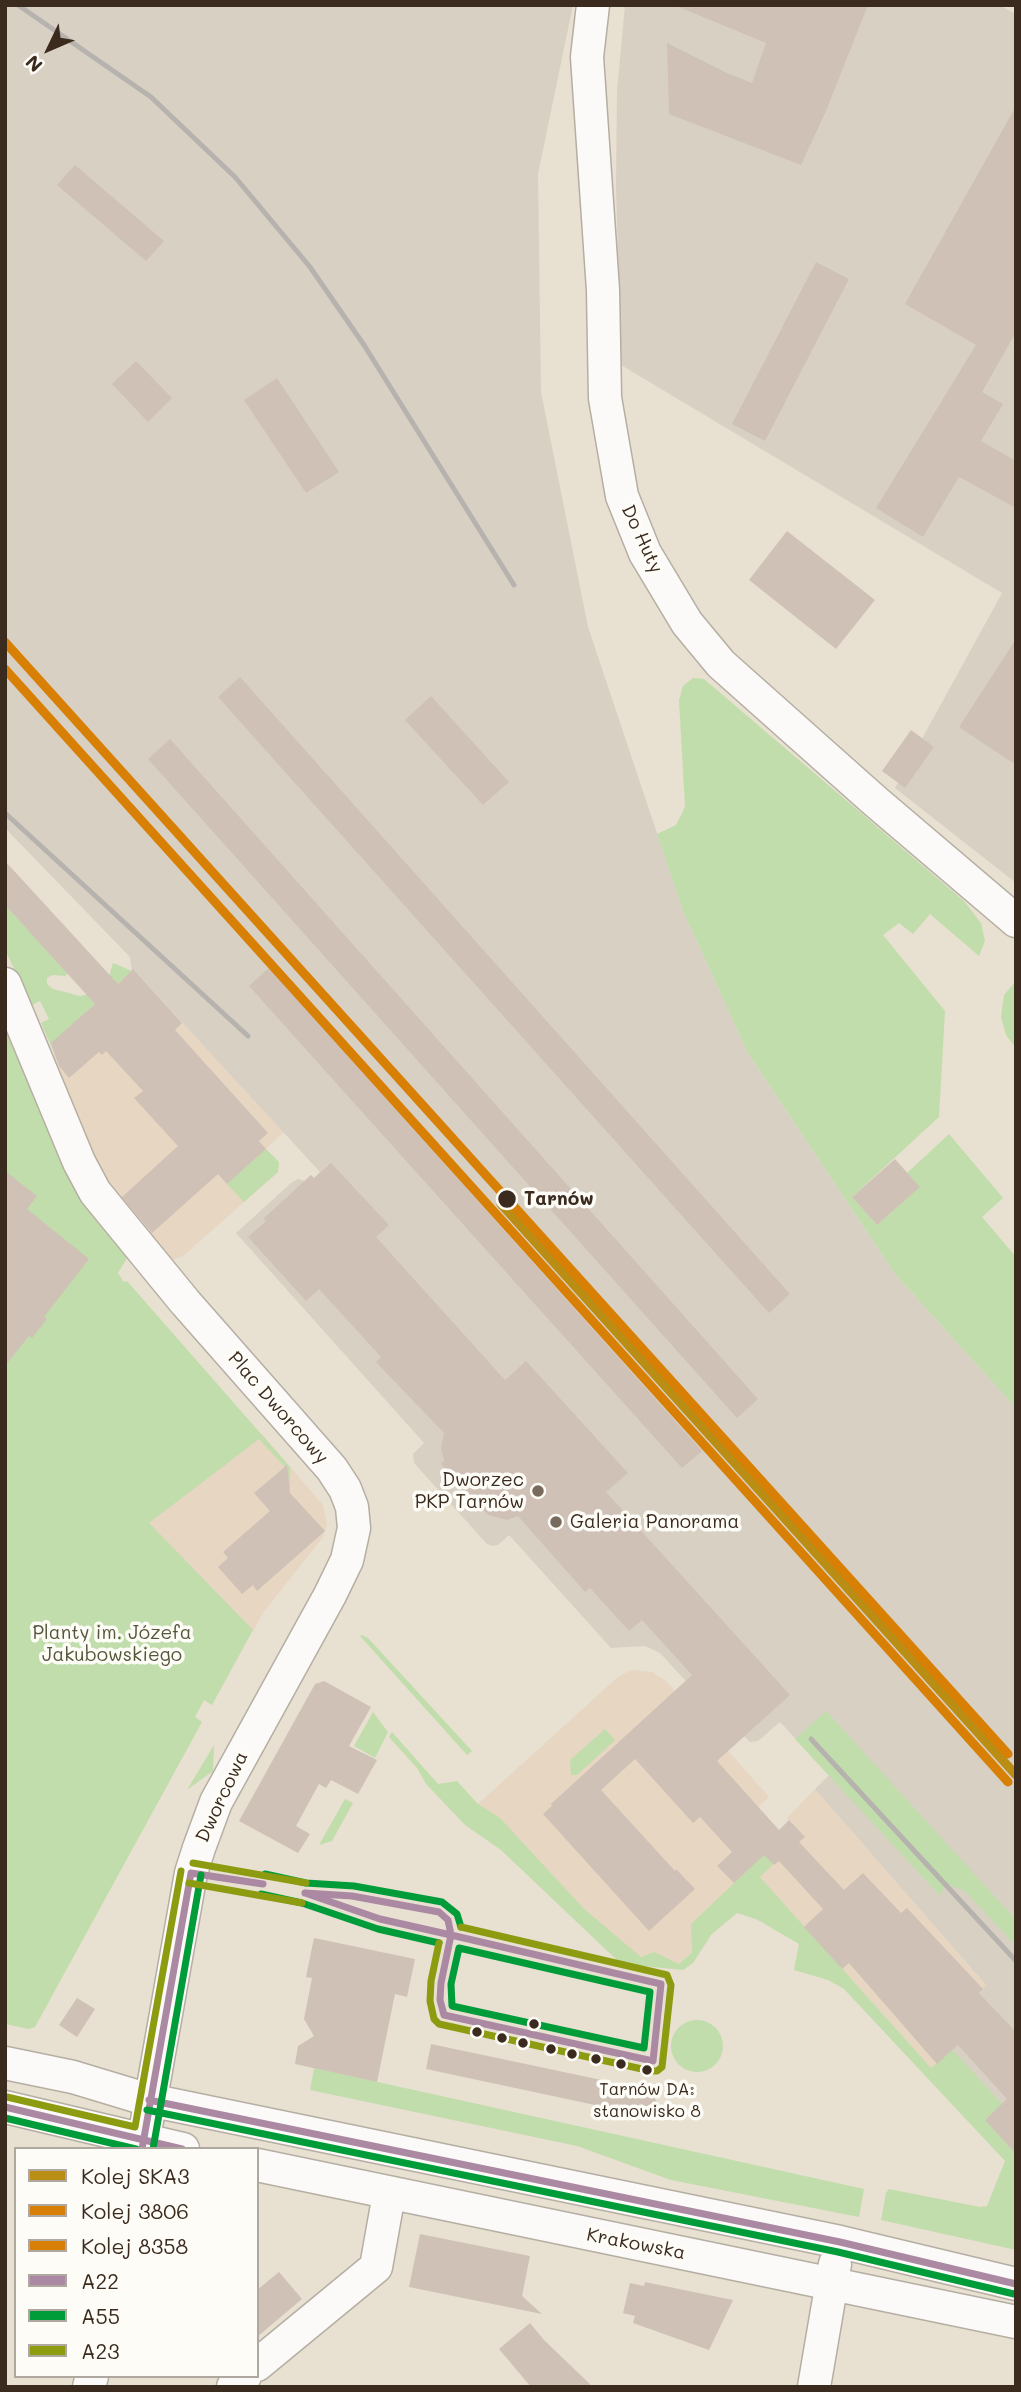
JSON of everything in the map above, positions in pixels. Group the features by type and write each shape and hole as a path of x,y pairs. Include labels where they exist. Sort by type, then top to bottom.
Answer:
{"street":[{"name":"Do Huty","path":"593,5 587,57 603,290 606,398 621,496 645,553 687,623 721,664 1016,921"},
{"name":"Plac Dworcowy","path":"5,984 86,1177 108,1209 185,1302 332,1469 345,1489 352,1507 354,1528 347,1560 330,1595"},
{"name":"Dworcowa","path":"143,2144 191,1873 207,1824 239,1757 330,1595"},
{"path":"5,2063 73,2077 149,2101 840,2242 1016,2284"},
{"path":"5,2107 143,2144 167,2147"},
{"name":"Krakowska","path":"259,2165 1016,2322"},
{"path":"259,2363 376,2267 390,2194"},
{"path":"814,2387 840,2242"}],"shaded area":[{"path":"5,5 573,5 538,174 541,392 588,627 683,911 748,1053 895,1274 1016,1408 1016,2161 932,2069 995,2010 979,1993 986,1985 815,1789 829,1775 780,1722 758,1741 750,1742 694,1690 660,1653 645,1646 611,1648 509,1535 498,1545 487,1544 414,1463 413,1454 424,1443 236,1233 291,1183 298,1179 305,1181 311,1175 314,1178 320,1172 134,970 132,971 130,957 5,828"},
{"path":"625,5 999,5 1016,14 1016,883 895,788 1002,593 621,365 616,184 617,91"},
{"path":"133,969 284,1132 266,1149 279,1162 278,1172 183,1256 164,1263 103,1192 51,1057 55,1054 43,1027 78,1018"},
{"path":"261,1433 323,1505 327,1524 323,1537 263,1613 253,1632 140,1521"},
{"path":"632,1670 652,1672 666,1681 769,1797 758,1807 767,1841 789,1821 787,1818 815,1789 986,1985 980,1993 995,2010 932,2069 757,1874 695,1949 679,1964 624,1959 478,1804 619,1676"}],"green space":[{"path":"693,678 704,679 964,901 981,923 985,941 979,956 930,914 913,934 899,923 883,935 945,1011 939,1117 852,1197 877,1225 919,1187 907,1173 949,1134 1003,1198 982,1217 1016,1257 1016,1408 895,1274 748,1053 683,911 657,834 676,825 685,807 679,700 683,686"},
{"path":"5,905 68,973 65,976 53,975 47,978 47,984 53,989 80,996 89,994 108,980 113,963 132,971 79,1018 73,1039 55,1055 41,1023 49,1019 40,1001 32,1005 5,950"},
{"path":"1016,981 1016,1048 1006,1035 1001,1017 1004,995"},
{"name":"Planty im. Józefa Jakubowskiego","path":"5,1016 78,1196 132,1250 118,1273 290,1467 290,1493 287,1466 285,1467 259,1439 149,1523 253,1630 212,1705 204,1700 195,1717 202,1722 35,2027 29,2029 5,2024 5,1366 14,1354 5,1347"},
{"path":"266,1149 279,1162 278,1172 244,1202 227,1184"},
{"path":"360,1636 368,1638 472,1751 467,1755"},
{"path":"826,1711 1016,1920 1016,1946 965,1891 949,1885 940,1896 795,1739"},
{"path":"373,1712 388,1732 375,1758 354,1746"},
{"path":"605,1729 615,1740 577,1775 571,1775 570,1760"},
{"path":"392,1732 438,1784 457,1781 478,1804 500,1818 584,1909 641,1957 654,1952 679,1964 692,1952 691,1924 750,1868 724,1838 758,1807 767,1842 759,1849 773,1864 760,1877 931,2068 953,2050 1002,2104 985,2120 1016,2154 1016,2250 881,2220 889,2189 980,2207 987,2206 1005,2161 844,1989 828,1980 794,1970 799,1944 758,1920 737,1913 711,1935 693,1963 683,1970 621,1964 501,1850 465,1825 426,1784 417,1768 389,1737"},
{"path":"214,1745 213,1771 187,1790"},
{"path":"345,1799 353,1803 332,1841 319,1845"},
{"path":"697,2020 707,2022 715,2028 721,2036 721,2056 715,2064 707,2070 697,2072 687,2070 679,2064 673,2056 671,2046 673,2036 679,2028 687,2022"},
{"path":"314,2068 864,2189 859,2217 671,2180 577,2146 310,2090"}],"building":[{"path":"674,5 868,5 826,111 801,165 669,114 667,43 752,83 766,43"},
{"path":"1016,106 1016,332 982,392 1003,404 981,441 1016,461 1016,508 959,477 923,537 876,508 976,345 905,304"},
{"path":"75,165 164,241 146,261 57,185"},
{"path":"816,262 849,279 765,441 732,424"},
{"path":"136,361 172,398 148,422 112,384"},
{"path":"277,378 339,472 306,493 244,400"},
{"path":"787,531 875,600 836,649 749,580"},
{"path":"1016,639 1016,765 959,727"},
{"path":"240,677 790,1294 769,1313 218,697"},
{"path":"431,696 509,782 483,805 405,720"},
{"path":"911,730 934,747 905,788 882,771"},
{"path":"170,739 758,1399 737,1418 148,759"},
{"path":"5,861 118,984 133,969 182,1023 175,1030 268,1133 259,1141 266,1149 227,1184 218,1174 152,1233 122,1197 178,1146 134,1098 143,1091 106,1051 102,1055 99,1052 69,1078 59,1066 51,1043 95,1004 5,905"},
{"path":"269,968 702,1451 682,1468 249,986"},
{"path":"895,1159 920,1187 877,1225 852,1197"},
{"path":"331,1163 389,1225 376,1237 505,1380 526,1361 628,1473 606,1492 790,1695 717,1761 779,1830 789,1820 805,1837 799,1842 844,1890 863,1873 901,1913 907,1908 983,1989 979,1993 1016,2032 1016,2154 985,2120 1007,2099 958,2045 937,2064 849,1963 842,1969 804,1927 823,1909 779,1861 774,1865 764,1855 734,1883 717,1866 732,1852 700,1817 693,1823 635,1759 601,1790 675,1871 676,1869 695,1889 649,1931 543,1814 692,1675 642,1620 629,1631 590,1588 585,1592 518,1516 507,1520 488,1515 441,1464 444,1461 441,1448 444,1433 376,1362 381,1357 319,1289 306,1301 248,1237 266,1221 264,1218 311,1175 314,1178"},
{"path":"5,1171 37,1196 27,1209 89,1259 44,1317 47,1319 5,1366"},
{"path":"287,1465 290,1493 325,1531 257,1591 253,1585 242,1594 218,1567 228,1558 223,1552 270,1511 254,1493"},
{"path":"324,1681 371,1707 349,1746 377,1760 358,1794 331,1780 326,1788 319,1784 296,1826 310,1834 298,1853 239,1821 315,1684"},
{"path":"314,1938 415,1959 407,1997 395,1994 377,2082 295,2064 298,2046 314,2036 304,2019 312,1978 306,1977"},
{"path":"77,1998 95,2009 77,2037 59,2025"},
{"path":"431,2044 649,2090 670,2121 426,2069"},
{"path":"420,2234 530,2256 522,2296 542,2314 409,2287"},
{"path":"279,2272 302,2299 259,2335 259,2288"},
{"path":"645,2282 733,2300 709,2350 633,2323 635,2316 623,2313 630,2283 644,2286"},
{"path":"530,2323 593,2387 531,2387 499,2349"}],"railway":[{"path":"18,5 151,97 235,177 310,267 364,345 514,585"},
{"path":"5,813 248,1036"},
{"path":"811,1739 1016,1961"}],"rail line":[{"name":"8358","path":"5,642 1008,1754"},
{"name":"3806","path":"5,669 1008,1782"},
{"name":"SKA3","path":"501,1204 1016,1775"}],"transit line":[{"name":"A23","path":"193,1863 306,1883"},
{"name":"A23","path":"7,2097 135,2127 181,1871"},
{"name":"A22","path":"191,1873 263,1884 216,1877 191,1873"},
{"name":"A22","path":"142,2147 191,1873"},
{"name":"A55","path":"265,1874 306,1883 354,1886 442,1902 457,1914 461,1927"},
{"name":"A55","path":"153,2147 201,1875"},
{"name":"A23","path":"189,1883 302,1903"},
{"name":"A22","path":"305,1893 352,1896 439,1912 448,1920 451,1935"},
{"name":"A22","path":"305,1893 380,1919 451,1935"},
{"name":"A55","path":"261,1894 302,1903 378,1929 439,1943"},
{"name":"A23","path":"439,1943 430,2001 434,2019 439,2024 651,2071 662,2067 671,1985 667,1975 461,1927"},
{"name":"A22","path":"451,1935 661,1984 653,2061 444,2015 440,2000 441,1983 451,1935"},
{"name":"A55","path":"459,1948 650,1992 644,2048 452,2006 451,1984 459,1948"},
{"name":"A22","path":"149,2100 840,2242 1016,2284"},
{"name":"A22","path":"5,2107 174,2147"},
{"name":"A55","path":"147,2110 838,2252 1014,2294"},
{"name":"A55","path":"5,2118 128,2147"}],"place":[{"name":"Tarnów","path":"507,1199"},
{"name":"Dworzec PKP Tarnów","path":"538,1491"},
{"name":"Galeria Panorama","path":"556,1522"},
{"name":"Tarnów DA: stanowisko 8","path":"647,2070"}]}
